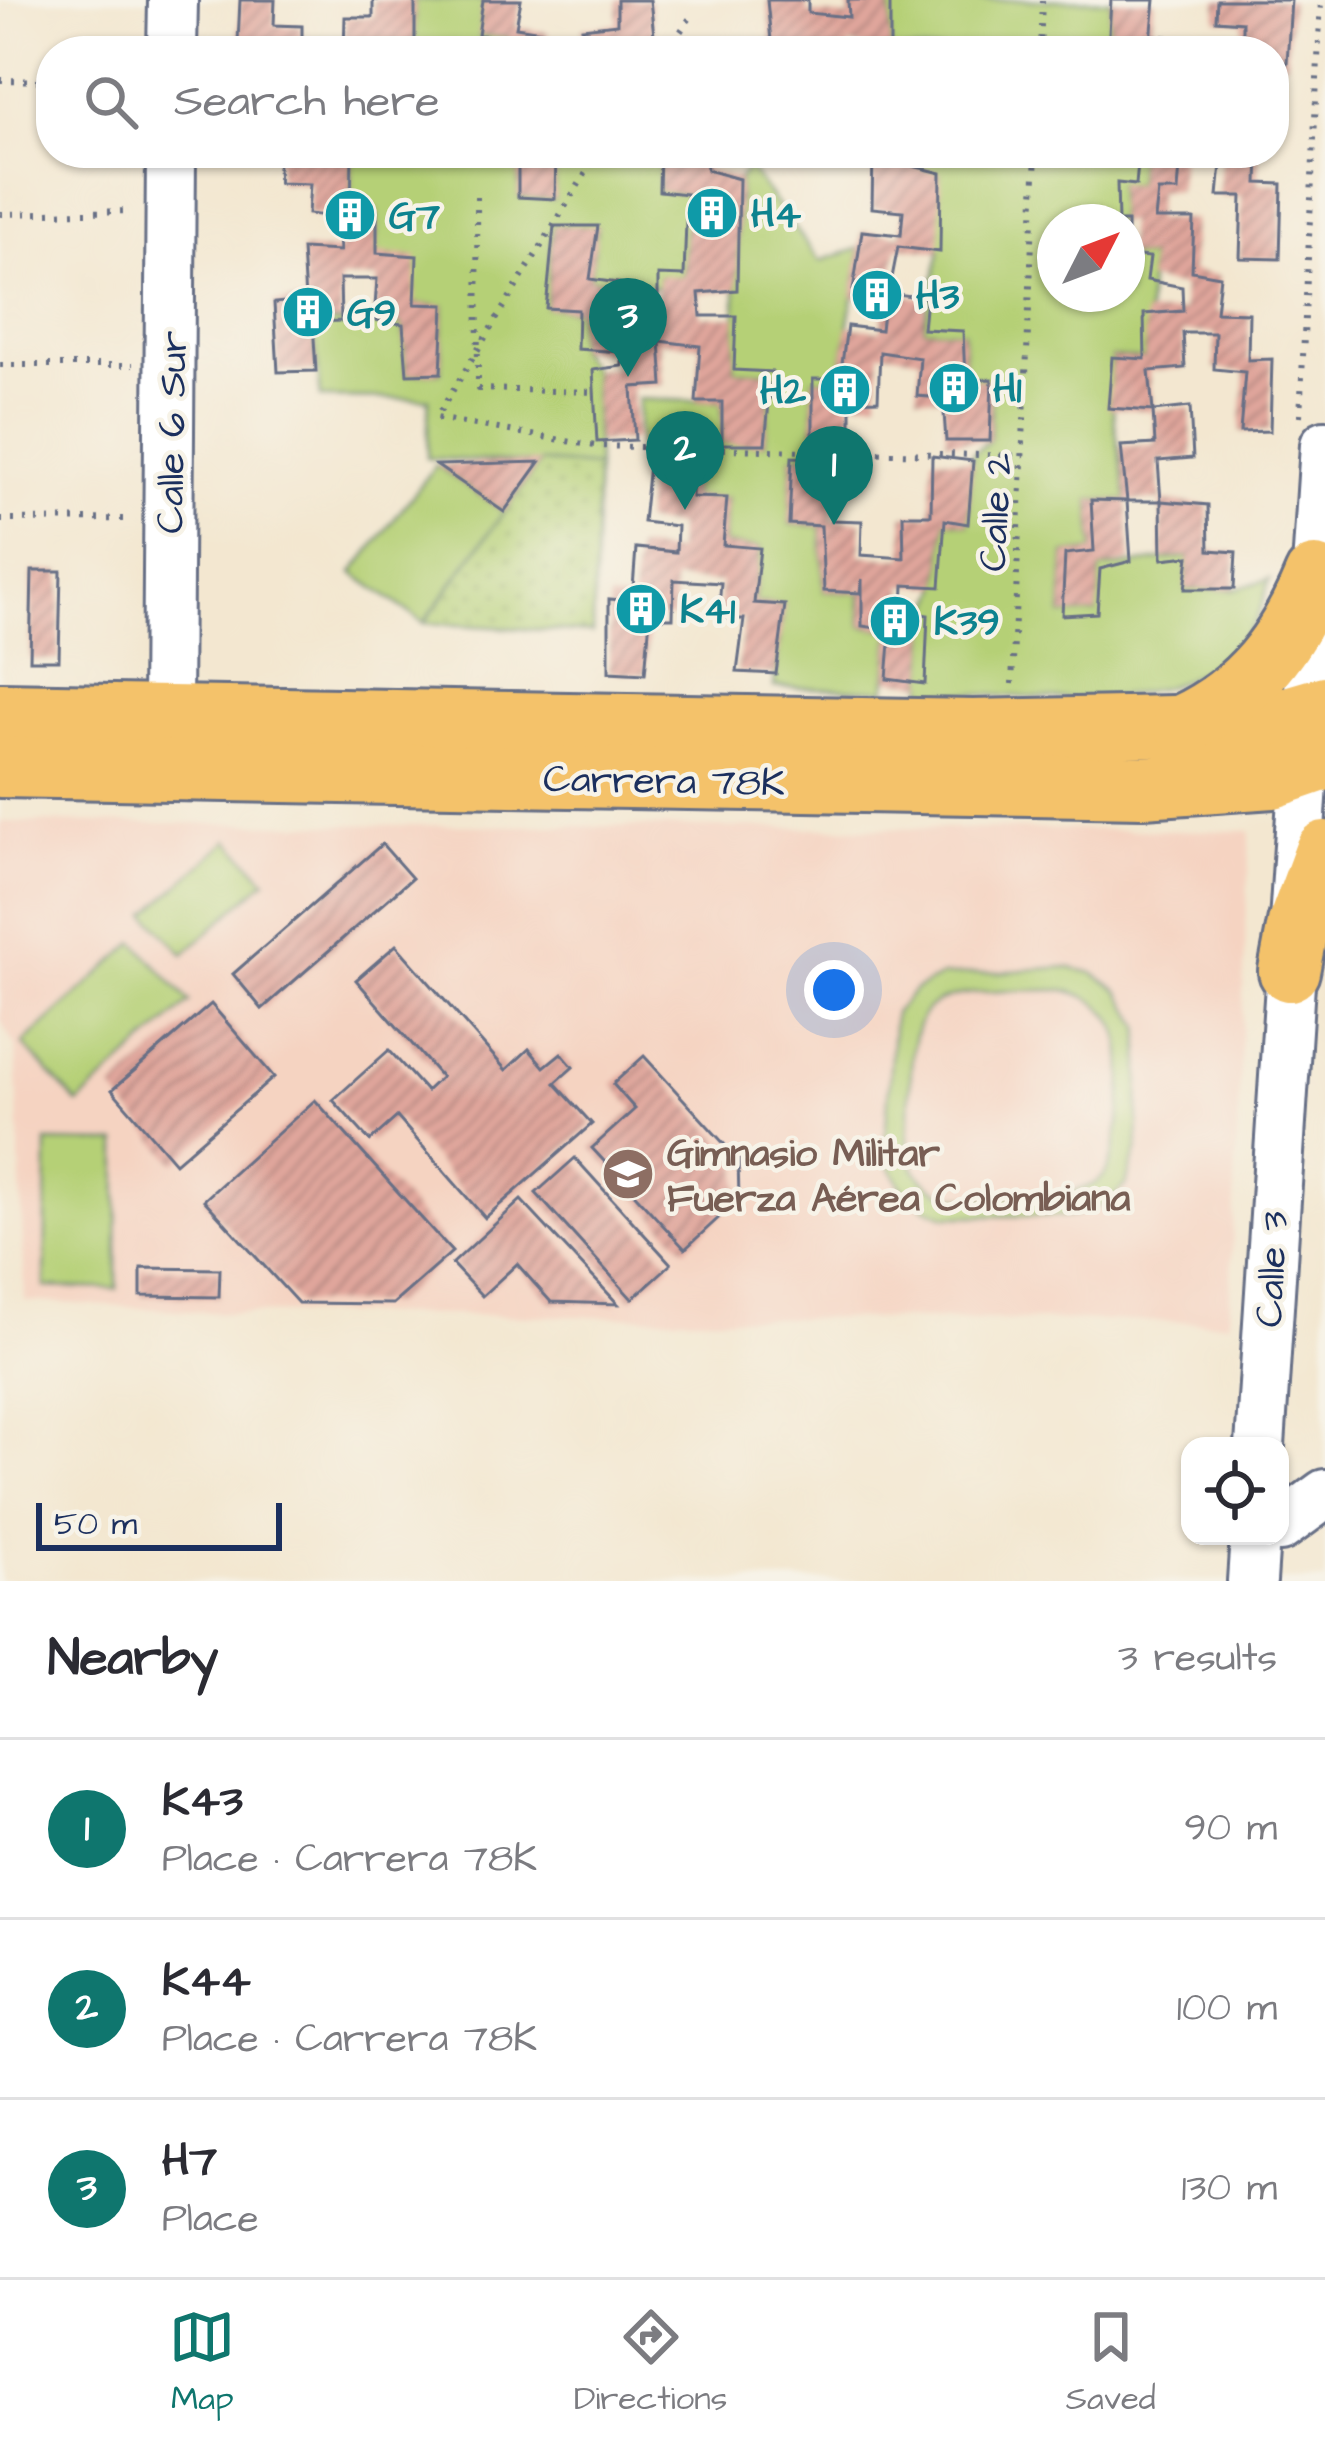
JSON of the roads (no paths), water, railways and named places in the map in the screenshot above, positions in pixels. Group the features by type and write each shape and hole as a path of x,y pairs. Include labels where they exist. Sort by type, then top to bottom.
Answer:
{"main road":[{"path":"1177,727 1220,704 1263,667 1301,610 1315,576"},
{"name":"Carrera 78K","path":"0,713 167,712 1012,730 1277,720 1314,736 1273,778 1143,787 0,767"},
{"path":"1289,971 1298,924 1325,851"}],"street":[{"path":"172,36 173,0"},
{"name":"Calle 6 Sur","path":"167,712 172,168"},
{"name":"Calle 3","path":"1261,1437 1289,971 1314,736 1312,434"},
{"path":"1289,1523 1325,1494"}],"place":[{"name":"H4","path":"712,213"},
{"name":"G7","path":"350,215"},
{"name":"H3","path":"877,295"},
{"name":"G9","path":"308,312"},
{"name":"H7","path":"628,377"},
{"name":"H1","path":"954,388"},
{"name":"H2","path":"845,390"},
{"name":"K44","path":"685,510"},
{"name":"K43","path":"834,525"},
{"name":"K41","path":"641,609"},
{"name":"K39","path":"895,621"},
{"name":"Gimnasio Militar Fuerza Aérea Colombiana","path":"628,1174"}]}
